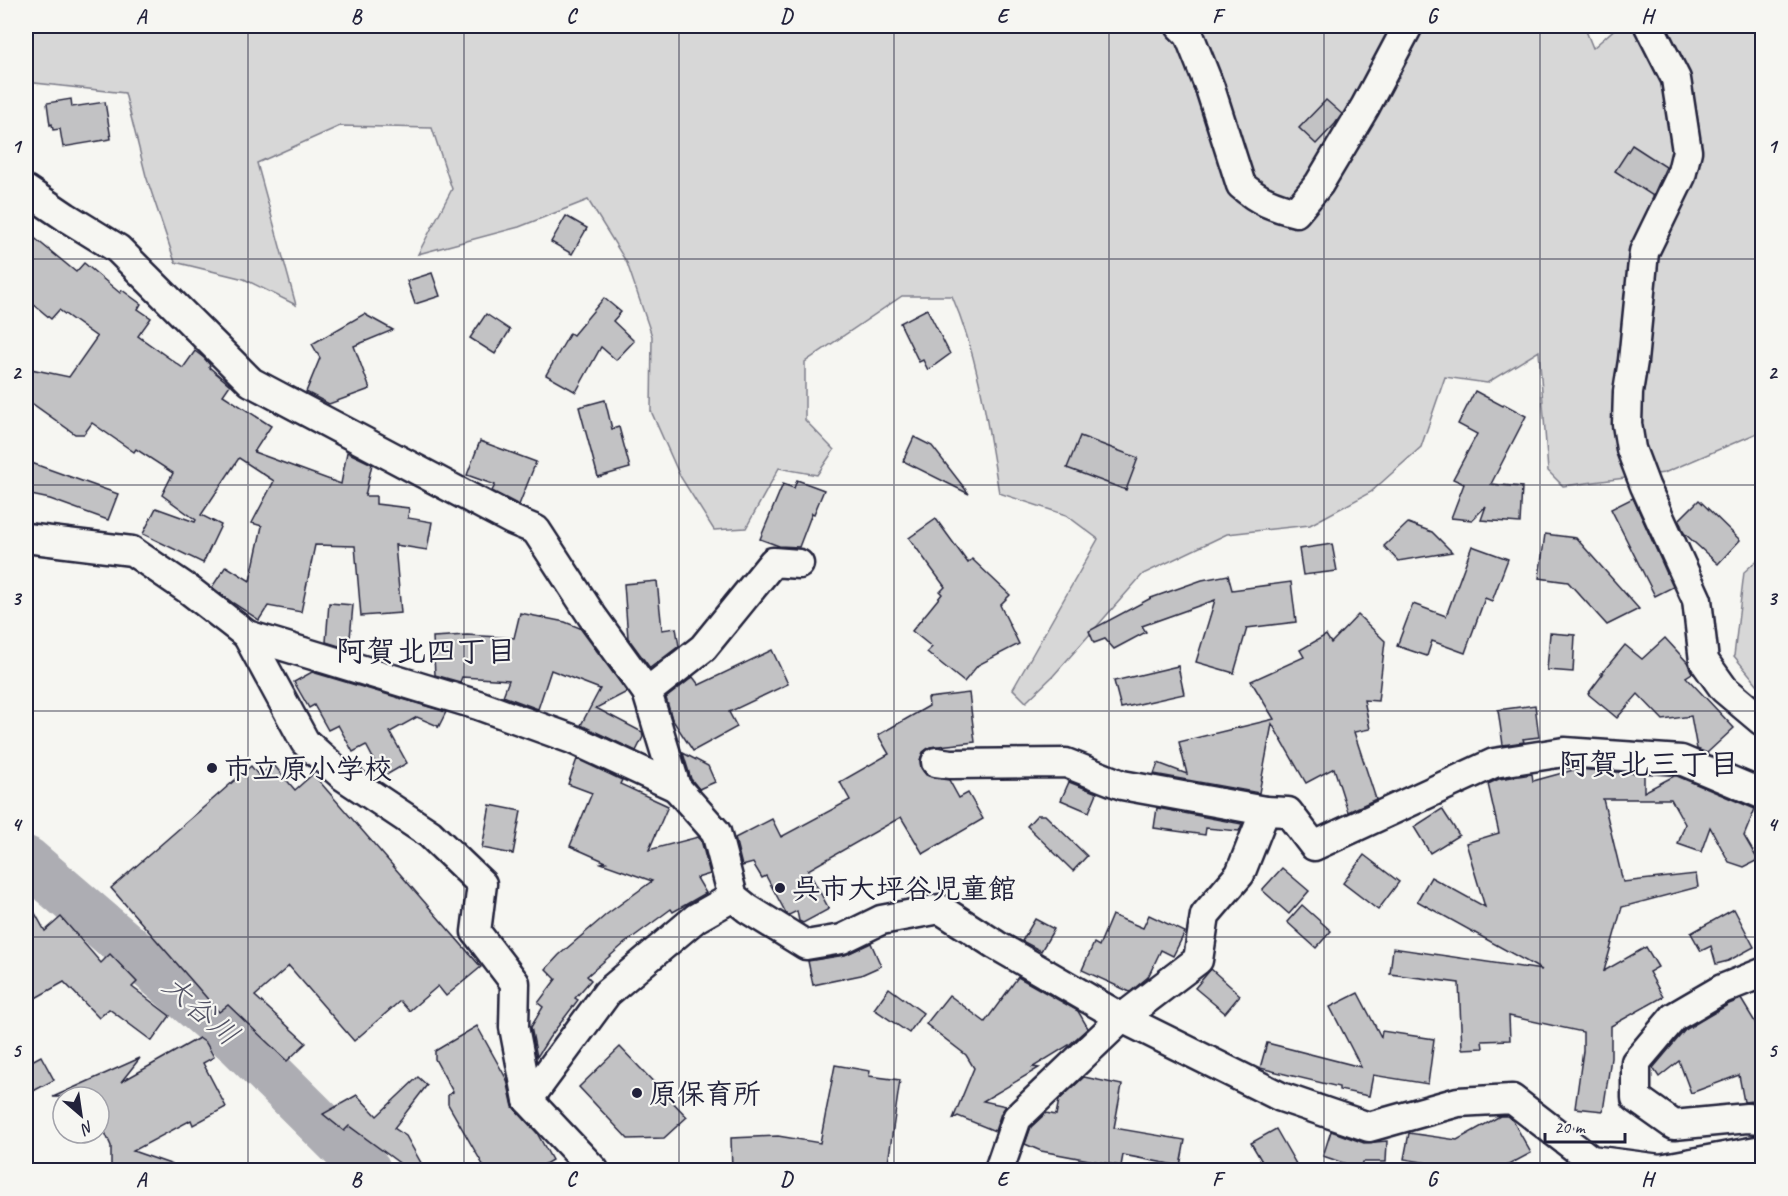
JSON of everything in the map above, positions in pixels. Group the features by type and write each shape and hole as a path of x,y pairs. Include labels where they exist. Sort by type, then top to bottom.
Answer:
{"street":[{"path":"1180,26 1189,35 1210,88 1241,184 1252,195 1270,205 1296,212 1319,184 1365,107 1408,26"},
{"path":"1649,26 1676,78 1687,151 1681,176 1644,252 1634,361 1628,392 1627,424 1630,441 1645,486 1697,600 1704,661 1724,688 1762,721"},
{"path":"26,190 118,249 251,382 512,520 536,530 592,616 647,692 676,787"},
{"path":"26,538 132,551 247,635 478,705 572,739 676,787 716,832 733,897 806,945 842,939 881,920 940,909 996,945 1122,1018 1281,1097 1369,1127 1458,1102 1512,1099 1591,1160 1660,1169 1762,1150"},
{"path":"647,692 703,648 774,562 799,564"},
{"path":"247,635 305,742 343,776 430,834 482,884 476,932 515,983 514,1027 528,1100 594,1170"},
{"path":"936,762 951,764 1066,763 1122,785 1265,811 1288,812 1314,846 1494,764 1564,752 1681,759 1762,794"},
{"path":"999,1170 1017,1118 1122,1018 1198,960 1205,915 1240,874 1265,811"},
{"path":"528,1100 607,993 696,918 733,897"},
{"path":"1762,974 1722,989 1674,1017 1636,1062 1636,1098 1674,1125 1747,1118 1762,1119"}],"shaded area":[{"path":"26,26 1584,26 1593,48 1618,26 1762,26 1762,431 1664,473 1563,486 1548,471 1539,351 1487,383 1445,377 1421,447 1371,492 1310,525 1227,534 1143,574 1053,676 1026,702 1013,689 1098,539 1066,515 999,493 976,368 952,296 902,296 805,362 805,420 834,450 817,475 779,468 746,528 714,530 680,476 651,411 652,336 627,263 588,200 519,227 418,254 452,189 432,128 340,126 257,163 296,305 244,279 175,262 146,176 125,93 26,82"},
{"path":"1762,556 1762,690 1734,656 1744,572"}],"building":[{"path":"71,99 72,107 105,102 111,139 63,147 60,129 53,130 52,124 50,125 47,103"},
{"path":"1326,100 1342,114 1316,144 1299,128"},
{"path":"1632,145 1666,167 1653,196 1615,171"},
{"path":"566,216 587,228 572,254 551,242"},
{"path":"26,231 76,272 84,263 120,293 122,290 141,304 138,309 151,318 138,336 183,368 195,351 204,358 210,365 209,367 230,385 223,395 271,426 254,452 341,484 347,452 372,464 365,496 376,496 376,504 409,508 408,518 432,522 427,550 395,545 401,613 361,616 355,546 315,545 301,612 268,606 259,620 212,587 226,566 250,581 262,526 252,523 274,481 239,458 201,515 221,525 203,563 143,534 156,508 195,522 196,520 162,495 173,473 136,449 134,452 92,423 84,434 75,434 26,399 26,368 69,377 97,337 59,310 51,319 26,298"},
{"path":"432,273 440,296 415,304 407,281"},
{"path":"604,298 621,312 613,321 634,341 616,360 601,347 576,392 546,375 570,333 573,335"},
{"path":"927,309 950,354 928,370 923,360 919,362 900,323"},
{"path":"364,314 393,330 354,346 370,389 329,404 306,392 320,358 312,344"},
{"path":"486,314 510,330 495,354 470,338"},
{"path":"1475,391 1526,416 1491,484 1522,487 1520,523 1481,520 1486,506 1472,520 1451,518 1464,484 1453,479 1477,434 1458,424"},
{"path":"605,400 612,429 619,427 630,468 598,477 579,407"},
{"path":"1080,436 1138,458 1126,490 1067,468"},
{"path":"914,437 932,446 969,494 903,461"},
{"path":"480,441 536,462 519,505 492,491 495,485 467,475"},
{"path":"26,461 118,494 108,520 50,499 26,494"},
{"path":"797,480 824,490 799,547 779,546 760,539 783,484 794,488"},
{"path":"1633,498 1673,587 1655,596 1611,509"},
{"path":"1699,500 1740,540 1718,564 1684,533 1679,520"},
{"path":"936,519 968,563 972,559 1010,595 1000,605 1019,644 978,665 964,682 927,652 932,647 912,631 942,594 940,592 945,587 909,538"},
{"path":"1408,523 1432,532 1452,552 1398,561 1384,546"},
{"path":"1545,534 1576,538 1639,609 1607,625 1568,582 1539,578"},
{"path":"1332,544 1337,571 1303,575 1299,549"},
{"path":"1472,546 1508,559 1492,601 1485,598 1465,653 1432,641 1427,656 1397,646 1413,604 1446,616"},
{"path":"1228,575 1232,590 1291,582 1296,622 1247,628 1234,673 1196,662 1215,600 1142,626 1146,632 1114,649 1105,639 1094,643 1089,631 1151,598 1202,580"},
{"path":"657,581 662,630 676,628 679,646 650,668 628,638 624,584"},
{"path":"329,603 353,605 349,649 326,642"},
{"path":"520,613 565,622 580,628 627,692 596,708 642,732 643,737 636,751 581,725 600,689 551,670 538,709 503,696 509,680 462,677 460,682 435,675 433,637 467,635 514,638"},
{"path":"1358,615 1385,641 1378,701 1364,700 1370,729 1354,732 1376,799 1348,812 1334,768 1306,783 1272,724 1259,793 1154,774 1158,763 1187,774 1179,742 1274,719 1251,681 1304,657 1300,650 1326,635 1331,643"},
{"path":"1550,633 1575,635 1573,672 1547,670"},
{"path":"1665,638 1687,662 1692,673 1686,677 1734,728 1707,753 1697,749 1691,716 1663,720 1638,694 1617,718 1588,694 1625,645 1642,659"},
{"path":"772,650 788,684 729,712 737,727 693,751 672,719 666,698 693,677 699,685"},
{"path":"1178,666 1184,694 1121,708 1114,681"},
{"path":"312,672 446,712 438,728 417,717 390,732 407,763 383,777 366,745 353,752 338,725 328,730 314,705 309,708 294,682"},
{"path":"969,693 975,742 930,747 923,752 920,760 921,768 926,775 949,780 959,798 968,793 983,819 923,854 901,817 808,870 829,909 803,923 799,921 797,911 789,915 786,913 766,876 762,878 753,863 742,866 735,838 772,819 781,837 850,800 840,782 889,754 878,735 929,706 928,698"},
{"path":"1535,705 1539,737 1503,745 1498,710"},
{"path":"683,753 708,766 715,782 699,789 691,779"},
{"path":"577,759 622,780 620,784 668,806 649,850 698,837 701,840 710,874 697,878 706,893 673,912 671,909 625,943 587,976 591,980 575,998 578,1000 537,1057 531,1027 543,1007 538,1003 556,979 546,969 607,914 652,881 601,863 606,862 570,846 592,793 568,784"},
{"path":"273,764 295,790 313,774 481,967 446,996 438,986 409,1011 400,1001 354,1041 289,966 255,996 306,1043 287,1061 228,1005 219,1012 111,888 251,766 259,776"},
{"path":"1577,769 1644,774 1644,792 1677,776 1755,809 1744,836 1758,860 1744,867 1729,862 1710,827 1701,852 1678,844 1685,824 1671,799 1603,799 1623,882 1696,874 1698,887 1622,907 1604,971 1646,947 1658,967 1649,972 1663,997 1611,1026 1611,1058 1603,1111 1575,1108 1583,1051 1583,1032 1509,1016 1510,1040 1482,1041 1483,1048 1462,1049 1459,983 1390,974 1393,948 1542,970 1417,901 1431,877 1485,907 1466,843 1499,833 1488,784 1499,779 1532,774 1533,781"},
{"path":"1069,782 1097,793 1089,812 1061,800"},
{"path":"490,805 521,811 513,854 482,848"},
{"path":"1157,808 1242,824 1239,831 1206,828 1205,835 1154,828"},
{"path":"1442,809 1459,835 1430,853 1414,827"},
{"path":"1037,815 1045,815 1087,856 1073,871 1027,826"},
{"path":"1364,855 1399,882 1378,910 1343,883"},
{"path":"1282,868 1309,891 1289,914 1262,890"},
{"path":"26,897 45,931 61,917 101,963 110,954 137,982 132,987 170,1016 152,1041 109,1009 99,1018 64,982 32,1000 26,989"},
{"path":"1302,905 1331,931 1316,948 1287,922"},
{"path":"1734,909 1754,947 1728,961 1716,964 1711,946 1701,951 1691,933"},
{"path":"1112,915 1143,928 1149,915 1185,932 1173,956 1161,950 1148,977 1130,992 1082,970 1094,943 1099,946"},
{"path":"1035,919 1054,929 1041,951 1022,941"},
{"path":"871,943 881,966 861,975 813,985 808,961 845,955"},
{"path":"1211,969 1240,995 1225,1013 1195,988"},
{"path":"1018,977 1078,1011 1088,1028 1069,1045 1033,1067 1039,1068 983,1101 1006,1106 995,1131 958,1116 953,1119 974,1068 966,1055 926,1024 949,995 985,1022"},
{"path":"889,988 923,1013 909,1033 874,1009"},
{"path":"1358,993 1381,1037 1382,1031 1434,1039 1428,1084 1373,1075 1369,1096 1260,1068 1267,1043 1361,1067 1330,1007"},
{"path":"1741,999 1755,1022 1762,1043 1762,1100 1744,1102 1739,1075 1691,1093 1679,1061 1659,1077 1653,1068 1685,1030"},
{"path":"477,1026 507,1080 513,1107 537,1133 552,1160 535,1170 486,1170 448,1104 448,1095 453,1092 435,1059 435,1051"},
{"path":"199,1038 206,1043 214,1057 203,1063 226,1107 193,1125 191,1120 133,1151 179,1167 178,1170 111,1170 111,1085 80,1085 140,1058 121,1082"},
{"path":"620,1047 687,1117 664,1138 628,1139 579,1087"},
{"path":"41,1056 54,1080 26,1095 26,1064"},
{"path":"835,1065 870,1071 869,1076 900,1080 887,1170 732,1170 731,1138 778,1136 820,1143"},
{"path":"418,1077 427,1085 394,1128 406,1136 425,1170 409,1170 349,1126 344,1131 323,1114 357,1095 377,1116"},
{"path":"1084,1077 1122,1085 1114,1128 1185,1140 1180,1166 1123,1155 1121,1166 1041,1151 1025,1144 1031,1127 1046,1113 1056,1115 1059,1100"},
{"path":"1500,1116 1507,1116 1513,1121 1531,1153 1499,1170 1451,1170 1453,1167 1404,1159 1409,1133 1457,1140"},
{"path":"1276,1129 1296,1164 1285,1170 1267,1170 1251,1143"},
{"path":"1331,1131 1364,1143 1387,1141 1386,1162 1363,1162 1361,1169 1323,1156"}],"waterway":[{"name":"大谷川","path":"26,860 238,1042 367,1170"}],"place":[{"name":"市立原小学校","path":"212,768"},
{"name":"呉市大坪谷児童館","path":"780,888"},
{"name":"原保育所","path":"637,1093"}],"district":[{"name":"阿賀北四丁目","path":"426,651"},
{"name":"阿賀北三丁目","path":"1649,764"}]}
